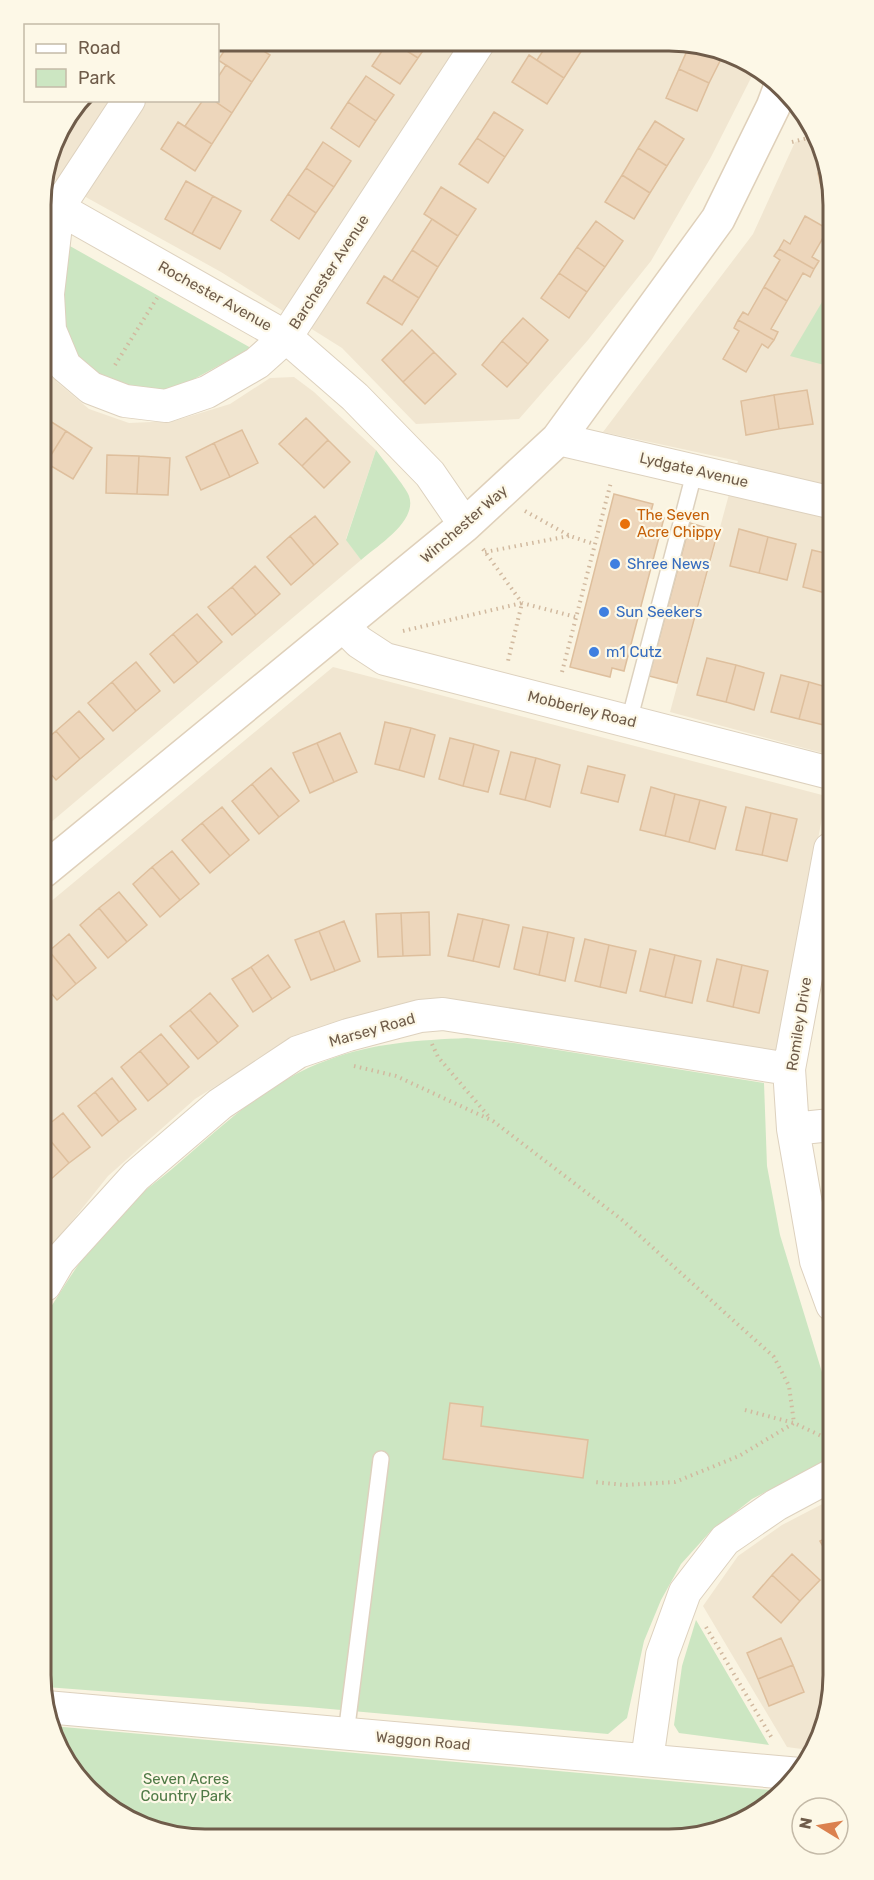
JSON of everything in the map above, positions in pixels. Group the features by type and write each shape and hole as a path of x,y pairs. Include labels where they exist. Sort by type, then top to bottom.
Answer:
{"street":[{"name":"Barchester Avenue","path":"51,332 65,366 91,388 125,400 166,406 207,392 257,363 286,337 473,51"},
{"name":"Winchester Way","path":"51,865 351,634 558,439 718,219 777,95"},
{"path":"51,204 127,102"},
{"name":"Rochester Avenue","path":"51,206 286,337 355,397 430,474 465,525"},
{"name":"Lydgate Avenue","path":"558,439 823,501"},
{"name":"Mobberley Road","path":"351,634 385,659 823,771"},
{"name":"Romiley Drive","path":"823,887 789,1069 793,1129 816,1261 823,1280"},
{"name":"Marsey Road","path":"51,1275 59,1261 136,1176 220,1104 298,1052 348,1035 420,1017 443,1014 789,1069"},
{"path":"793,1129 823,1126"},
{"path":"647,1760 662,1655 686,1592 725,1540 776,1505 823,1480"},
{"name":"Waggon Road","path":"55,1708 787,1773"}],"lane":[{"path":"629,721 694,470"},
{"path":"346,1734 381,1459"}],"path":[{"path":"99,391 173,273"},
{"path":"554,702 619,452"},
{"path":"497,496 570,536 594,544"},
{"path":"465,525 522,603 501,688"},
{"path":"485,552 570,536"},
{"path":"351,634 522,603 576,617"},
{"path":"420,1017 438,1057 493,1121 621,1219 774,1357 789,1386 794,1423"},
{"path":"350,1065 396,1076 493,1121"},
{"path":"745,1410 794,1423 823,1437"},
{"path":"594,1482 625,1485 675,1482 739,1456 794,1423"},
{"path":"686,1592 792,1767"}],"shaded area":[{"path":"219,51 679,51 718,59 752,76 711,157 651,261 588,340 519,419 416,424 342,348 221,272 53,179 56,165 67,137 91,102 219,102"},
{"path":"807,138 811,146 818,165 823,205 823,753 670,712 738,461 603,432 753,234 795,142"},
{"path":"51,372 57,382 89,409 129,423 174,421 230,404 270,378 294,377 314,392 376,450 346,539 361,560 51,822"},
{"path":"333,667 823,795 823,812 779,1051 425,999 299,1034 195,1099 108,1176 51,1247 51,901"},
{"path":"823,1504 823,1685 818,1715 803,1749 787,1747 703,1606 738,1556 782,1525"}],"green space":[{"path":"61,241 251,348 174,390 115,389 71,356 56,289"},
{"path":"823,300 823,365 790,356"},
{"path":"376,450 407,492 410,505 408,515 402,524 361,560 346,540"},
{"path":"467,1038 514,1043 764,1083 767,1166 780,1235 823,1376 823,1463 752,1499 709,1533 681,1564 661,1600 644,1641 627,1718 608,1734 308,1707 52,1687 51,1307 94,1242 113,1219 134,1199 264,1093 306,1069 345,1054 414,1041"},
{"path":"696,1620 769,1745 679,1733 674,1725 682,1666"},
{"name":"Seven Acres Country Park","path":"60,1727 771,1790 754,1803 728,1817 689,1828 185,1828 146,1817 111,1797 83,1769"}],"building":[{"path":"224,51 264,51 270,55 252,82 219,59"},
{"path":"382,51 407,51 418,58 400,84 372,66"},
{"path":"407,51 423,51 418,58"},
{"path":"543,51 581,51 564,78 537,60"},
{"path":"686,52 720,60 709,83 679,69"},
{"path":"529,55 564,78 547,104 512,82"},
{"path":"226,65 252,82 232,113 216,102 219,102 219,76"},
{"path":"679,69 709,83 697,111 666,98"},
{"path":"366,76 394,95 376,121 348,102"},
{"path":"202,102 216,102 232,113 212,144 185,126"},
{"path":"348,102 376,121 359,147 331,128"},
{"path":"494,112 523,130 505,157 477,138"},
{"path":"655,121 684,139 667,166 638,148"},
{"path":"178,122 212,144 195,171 161,149"},
{"path":"477,138 505,157 488,183 459,164"},
{"path":"323,142 351,161 334,187 306,168"},
{"path":"638,148 667,166 650,193 622,175"},
{"path":"306,168 334,187 316,213 288,194"},
{"path":"622,175 650,193 634,219 605,202"},
{"path":"186,181 213,196 192,234 165,219"},
{"path":"441,187 476,209 458,236 424,214"},
{"path":"288,194 316,213 299,239 271,220"},
{"path":"213,196 241,211 220,249 192,234"},
{"path":"805,216 823,226 823,238 812,257 819,261 814,269 779,249 784,240 790,244"},
{"path":"432,219 458,236 438,267 412,250"},
{"path":"596,221 623,241 605,267 577,247"},
{"path":"577,247 605,267 587,292 559,273"},
{"path":"779,249 814,269 810,277 803,273 787,301 764,287 780,260 774,256"},
{"path":"412,250 438,267 419,298 392,281"},
{"path":"559,273 587,292 569,318 541,298"},
{"path":"384,276 419,298 402,325 367,303"},
{"path":"764,287 787,301 771,329 778,332 774,340 738,320 743,312 748,315"},
{"path":"523,318 548,340 528,364 502,341"},
{"path":"738,320 774,340 768,348 762,344 746,372 723,359 739,331 734,328"},
{"path":"412,330 434,352 403,382 382,360"},
{"path":"502,341 528,364 507,387 482,365"},
{"path":"434,352 456,374 425,404 403,382"},
{"path":"807,390 813,424 779,429 774,395"},
{"path":"774,395 779,429 746,435 741,401"},
{"path":"306,418 328,440 302,466 279,444"},
{"path":"51,422 66,431 51,455"},
{"path":"242,430 258,463 230,477 214,443"},
{"path":"66,431 92,448 73,479 51,466 51,455"},
{"path":"328,440 350,462 324,488 302,466"},
{"path":"214,443 230,477 201,490 186,457"},
{"path":"107,455 139,456 137,494 106,493"},
{"path":"139,456 170,458 168,495 137,494"},
{"path":"614,494 653,504 650,515 664,518 624,671 612,668 610,677 570,667"},
{"path":"315,516 338,544 314,565 290,536"},
{"path":"690,523 718,531 677,683 649,676"},
{"path":"739,529 768,537 759,573 730,566"},
{"path":"290,536 314,565 291,585 267,557"},
{"path":"768,537 796,544 787,580 759,573"},
{"path":"812,550 823,553 823,592 803,587"},
{"path":"255,566 280,594 256,615 232,587"},
{"path":"232,587 256,615 232,635 208,607"},
{"path":"197,614 222,642 198,663 173,634"},
{"path":"173,634 198,663 174,683 150,654"},
{"path":"707,658 736,665 726,702 697,695"},
{"path":"136,662 160,691 136,711 112,682"},
{"path":"736,665 764,673 754,710 726,702"},
{"path":"781,675 809,682 799,719 771,712"},
{"path":"112,682 136,711 113,731 88,703"},
{"path":"809,682 823,686 823,725 799,719"},
{"path":"79,711 104,739 80,759 56,731"},
{"path":"385,722 411,728 399,770 375,764"},
{"path":"411,728 435,735 424,777 399,770"},
{"path":"56,731 80,759 56,780 51,774 51,735"},
{"path":"340,733 357,772 334,782 317,743"},
{"path":"450,738 474,744 463,786 439,779"},
{"path":"317,743 334,782 310,793 293,753"},
{"path":"474,744 499,751 488,792 463,786"},
{"path":"511,752 536,758 525,800 500,794"},
{"path":"536,758 560,765 550,807 525,800"},
{"path":"588,766 625,775 618,802 581,793"},
{"path":"271,768 299,801 279,817 252,784"},
{"path":"252,784 279,817 259,834 232,801"},
{"path":"651,787 675,794 665,836 640,830"},
{"path":"675,794 700,800 689,842 665,836"},
{"path":"700,800 726,807 715,849 689,842"},
{"path":"222,807 249,840 230,856 202,823"},
{"path":"746,807 771,813 762,855 736,850"},
{"path":"771,813 797,819 787,861 762,855"},
{"path":"202,823 230,856 210,873 182,840"},
{"path":"172,851 199,884 180,900 152,867"},
{"path":"152,867 180,900 160,917 133,884"},
{"path":"119,892 147,925 127,942 99,908"},
{"path":"99,908 127,942 108,958 80,925"},
{"path":"429,912 430,955 403,956 401,913"},
{"path":"401,913 403,956 378,957 376,914"},
{"path":"458,914 483,919 473,961 448,956"},
{"path":"483,919 509,925 499,967 473,961"},
{"path":"344,921 360,961 335,971 319,931"},
{"path":"523,927 548,932 539,975 514,969"},
{"path":"319,931 335,971 311,980 295,940"},
{"path":"548,932 574,938 565,981 539,975"},
{"path":"69,934 96,968 76,984 51,953 51,949"},
{"path":"585,939 609,945 600,987 575,981"},
{"path":"609,945 636,951 626,993 600,987"},
{"path":"650,949 675,955 665,997 640,991"},
{"path":"51,953 76,984 57,1000 51,993"},
{"path":"268,955 290,987 272,999 251,967"},
{"path":"675,955 701,961 692,1003 665,997"},
{"path":"717,959 742,965 733,1007 707,1001"},
{"path":"742,965 768,971 759,1013 733,1007"},
{"path":"251,967 272,999 253,1012 232,979"},
{"path":"210,993 238,1026 218,1043 190,1010"},
{"path":"190,1010 218,1043 198,1059 170,1026"},
{"path":"161,1034 189,1067 168,1085 140,1051"},
{"path":"140,1051 168,1085 148,1101 121,1067"},
{"path":"112,1078 136,1109 119,1122 95,1092"},
{"path":"95,1092 119,1122 102,1136 78,1106"},
{"path":"63,1113 90,1147 69,1163 51,1141 51,1122"},
{"path":"51,1141 69,1163 51,1179"},
{"path":"450,1403 483,1407 481,1426 588,1440 583,1478 443,1459"},
{"path":"792,1554 820,1580 800,1601 772,1575"},
{"path":"772,1575 800,1601 781,1623 753,1597"},
{"path":"781,1638 793,1665 758,1679 747,1653"},
{"path":"793,1665 804,1692 769,1706 758,1679"}],"place":[{"name":"The Seven Acre Chippy","path":"625,524"},
{"name":"Shree News","path":"615,564"},
{"name":"Sun Seekers","path":"604,612"},
{"name":"m1 Cutz","path":"594,652"}]}
